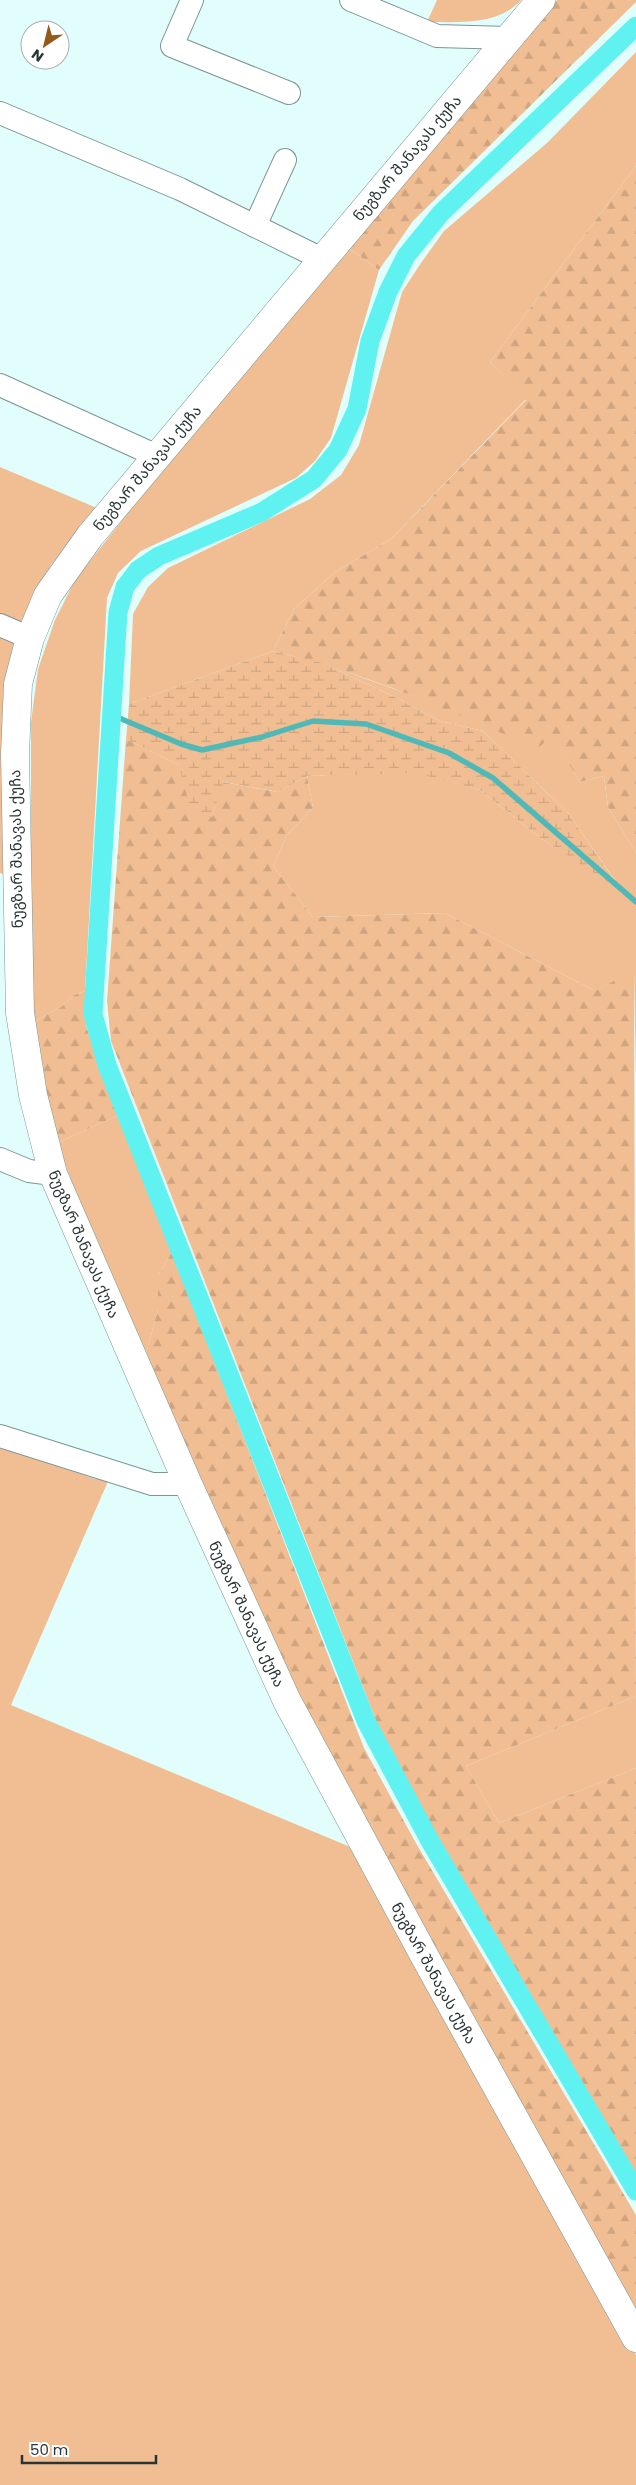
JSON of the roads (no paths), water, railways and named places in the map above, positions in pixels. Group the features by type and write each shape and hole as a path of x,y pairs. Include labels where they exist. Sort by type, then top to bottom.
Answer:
{"main road":[{"name":"ნუგზარ შანავას ქუჩა","path":"541,0 157,456 68,565 48,595 30,638 18,684 8,884 20,1013 33,1095 53,1174 188,1484 287,1701 425,1957 636,2338"}],"street":[{"path":"192,0 172,46 289,93"},
{"path":"351,0 437,36 508,38"},
{"path":"0,113 180,189 322,259"},
{"path":"255,226 285,160"},
{"path":"0,385 157,456"},
{"path":"0,625 30,638"},
{"path":"0,1159 29,1171 53,1174"},
{"path":"0,1436 152,1484 188,1484"}],"waterway":[{"path":"636,26 441,213 406,256 388,292 370,341 357,409 338,450 314,479 262,512 159,556 138,570 125,587 118,612 93,1014 107,1065 366,1721 430,1841 636,2191"},
{"path":"112,715 181,744 202,750 262,737 313,721 366,724 449,753 493,778 636,902"}]}
